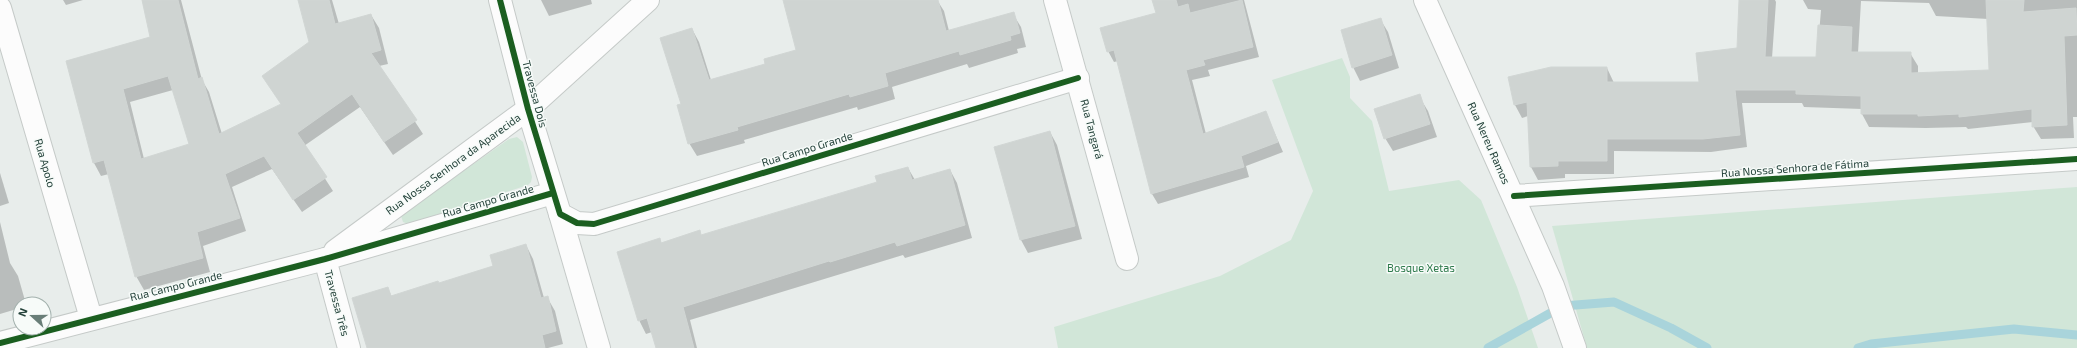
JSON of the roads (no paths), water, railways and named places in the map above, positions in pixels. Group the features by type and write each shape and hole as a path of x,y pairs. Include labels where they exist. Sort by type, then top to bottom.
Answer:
{"street":[{"name":"Travessa Dois","path":"500,0 528,109 553,193"},
{"name":"Rua Nossa Senhora da Aparecida","path":"325,259 528,109 648,0"},
{"name":"Rua Tangará","path":"1055,0 1078,78 1127,259"},
{"name":"Rua Nereu Ramos","path":"1425,0 1553,286 1575,348"},
{"name":"Rua Apolo","path":"0,8 90,318"},
{"name":"Rua Campo Grande","path":"560,214 577,223 594,224 1078,78"},
{"name":"Rua Nossa Senhora de Fátima","path":"1514,196 2077,159"},
{"name":"Rua Campo Grande","path":"0,343 90,318 325,259 553,193"},
{"path":"553,193 599,348"},
{"name":"Travessa Três","path":"325,259 349,348"}],"waterway":[{"path":"1488,348 1563,306 1614,302 1671,328 1707,348"},
{"path":"1858,348 1871,344 2014,329 2077,335"}],"park label":[{"name":"Bosque Xetas","path":"1421,268"}]}
